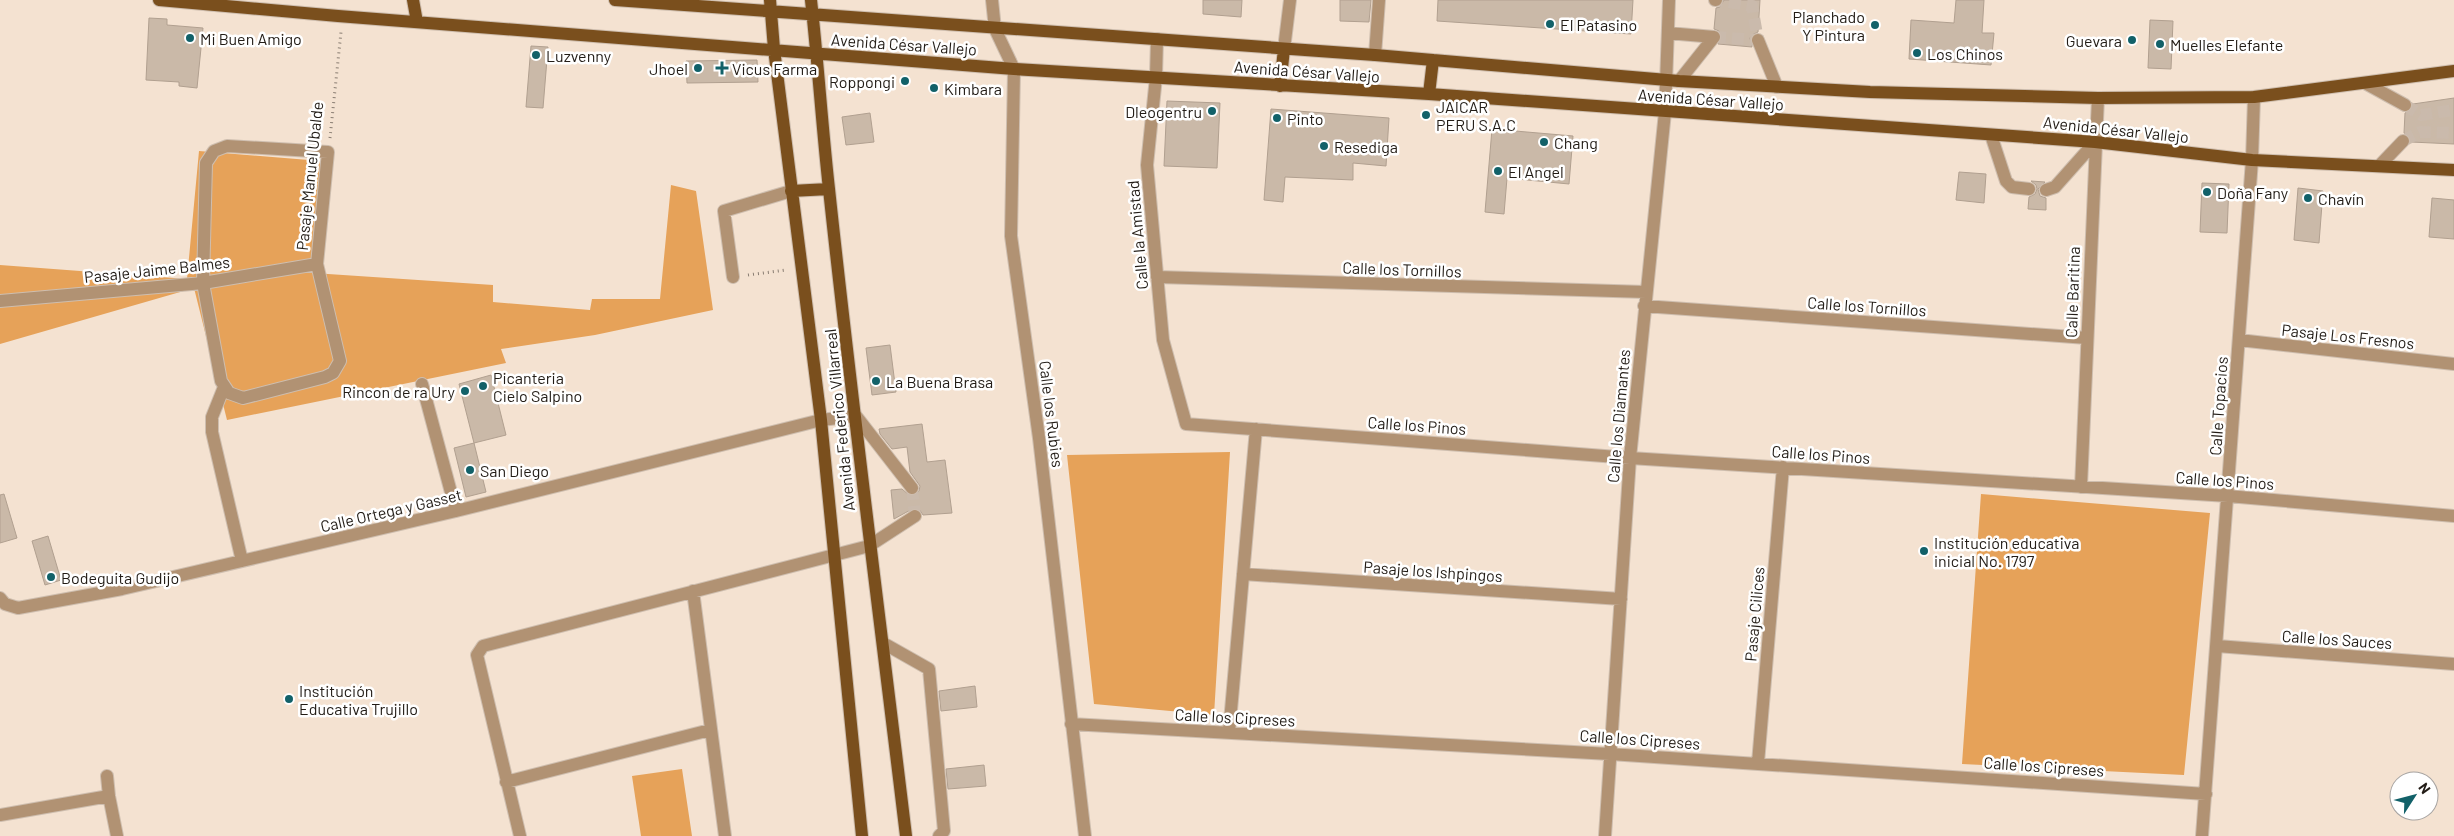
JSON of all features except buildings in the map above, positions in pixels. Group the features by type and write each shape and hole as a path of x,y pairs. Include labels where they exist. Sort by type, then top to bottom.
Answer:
{"main road":[{"name":"Avenida César Vallejo","path":"159,0 229,3 342,16 1014,69 1429,94 2095,142 2252,160 2454,170"},
{"path":"413,0 417,22"},
{"name":"Avenida César Vallejo","path":"615,0 771,6 813,16 1375,55 1673,81 1777,87 2098,98 2254,97 2454,71"},
{"name":"Avenida Federico Villarreal","path":"811,0 829,189 906,836"},
{"name":"Avenida Federico Villarreal","path":"771,6 774,49 791,191 821,420 862,836"},
{"path":"1280,86 1284,50"},
{"path":"1429,94 1433,60"},
{"path":"791,191 829,189"}],"street":[{"name":"Calle los Rubies","path":"992,0 995,29 1014,69 1011,236 1039,438 1085,836"},
{"path":"1284,50 1290,0"},
{"path":"1375,55 1379,0"},
{"name":"Calle los Diamantes","path":"1605,836 1630,458 1665,112 1673,81 1668,33 1669,0"},
{"path":"1668,33 1714,37 1673,81"},
{"name":"Calle la Amistad","path":"1157,40 1156,77 1147,165 1163,340 1186,424"},
{"path":"1758,40 1777,87"},
{"path":"2365,83 2405,105"},
{"name":"Calle Topacios","path":"2202,836 2252,160 2254,97"},
{"name":"Calle Baritina","path":"2081,487 2098,98"},
{"path":"1991,135 2006,181 2012,187 2029,189"},
{"path":"2379,166 2403,141"},
{"path":"2046,190 2056,187 2095,142"},
{"path":"242,561 212,432 212,417 226,390 202,283 206,163 214,151 227,146 328,152"},
{"name":"Pasaje Manuel Ubalde","path":"226,390 243,398 326,377 338,367 340,353 317,264 328,152"},
{"path":"733,277 724,211 791,191"},
{"name":"Pasaje Jaime Balmes","path":"0,300 202,283 317,264"},
{"name":"Calle los Tornillos","path":"1157,277 1645,299 2087,338"},
{"name":"Pasaje Los Fresnos","path":"2239,340 2454,364"},
{"path":"422,384 456,512"},
{"path":"856,416 912,488"},
{"name":"Calle Ortega y Gasset","path":"0,598 5,604 18,608 122,590 456,512 821,420 856,416"},
{"name":"Calle los Pinos","path":"1186,424 1630,458 2228,496 2454,516"},
{"path":"1229,733 1256,430"},
{"name":"Pasaje Cilices","path":"1758,763 1782,467"},
{"path":"520,836 477,655 479,649 483,646 870,546 915,516"},
{"name":"Pasaje los Ishpingos","path":"1244,574 1621,599"},
{"path":"693,591 725,836"},
{"path":"883,643 929,669 944,831 939,836"},
{"name":"Calle los Sauces","path":"2217,646 2454,664"},
{"name":"Calle los Cipreses","path":"1071,724 1758,763 2206,794"},
{"path":"506,782 710,730"},
{"path":"107,776 117,836"},
{"path":"0,815 109,796"}],"path":[{"name":"Pasaje Manuel Ubalde","path":"328,152 342,16"},
{"path":"733,277 801,268"}],"shaded area":[{"path":"199,151 321,161 313,273 493,285 493,302 590,310 592,299 660,299 671,185 696,191 713,310 595,335 501,349 506,363 227,420 194,288 0,344 0,265 187,279"},
{"path":"1230,452 1214,715 1094,704 1067,455"},
{"path":"1981,494 2210,513 2184,775 1962,764"},
{"path":"682,769 692,836 641,836 632,776"}],"tunnel":[{"path":"1714,37 1758,40 1752,6 1716,0"},
{"path":"2405,105 2421,115 2454,110"},
{"path":"2403,141 2420,132 2454,133"},
{"path":"912,488 915,516"}],"place":[{"name":"El Patasino","path":"1550,24"},
{"name":"Planchado Y Pintura","path":"1875,25"},
{"name":"Mi Buen Amigo","path":"190,38"},
{"name":"Guevara","path":"2132,40"},
{"name":"Muelles Elefante","path":"2160,44"},
{"name":"Los Chinos","path":"1917,53"},
{"name":"Luzvenny","path":"536,55"},
{"name":"Jhoel","path":"698,68"},
{"name":"Vicus Farma","path":"722,68"},
{"name":"Roppongi","path":"905,81"},
{"name":"Kimbara","path":"934,88"},
{"name":"Dleogentru","path":"1212,111"},
{"name":"JAICAR PERU S.A.C","path":"1426,115"},
{"name":"Pinto","path":"1277,118"},
{"name":"Chang","path":"1544,142"},
{"name":"Resediga","path":"1324,146"},
{"name":"El Angel","path":"1498,171"},
{"name":"Doña Fany","path":"2207,192"},
{"name":"Chavín","path":"2308,198"},
{"name":"La Buena Brasa","path":"876,381"},
{"name":"Picanteria Cielo Salpino","path":"483,386"},
{"name":"Rincon de ra Ury","path":"465,391"},
{"name":"San Diego","path":"470,470"},
{"name":"Institución educativa inicial No. 1797","path":"1924,551"},
{"name":"Bodeguita Gudijo","path":"51,577"},
{"name":"Institución Educativa Trujillo","path":"289,699"}]}
